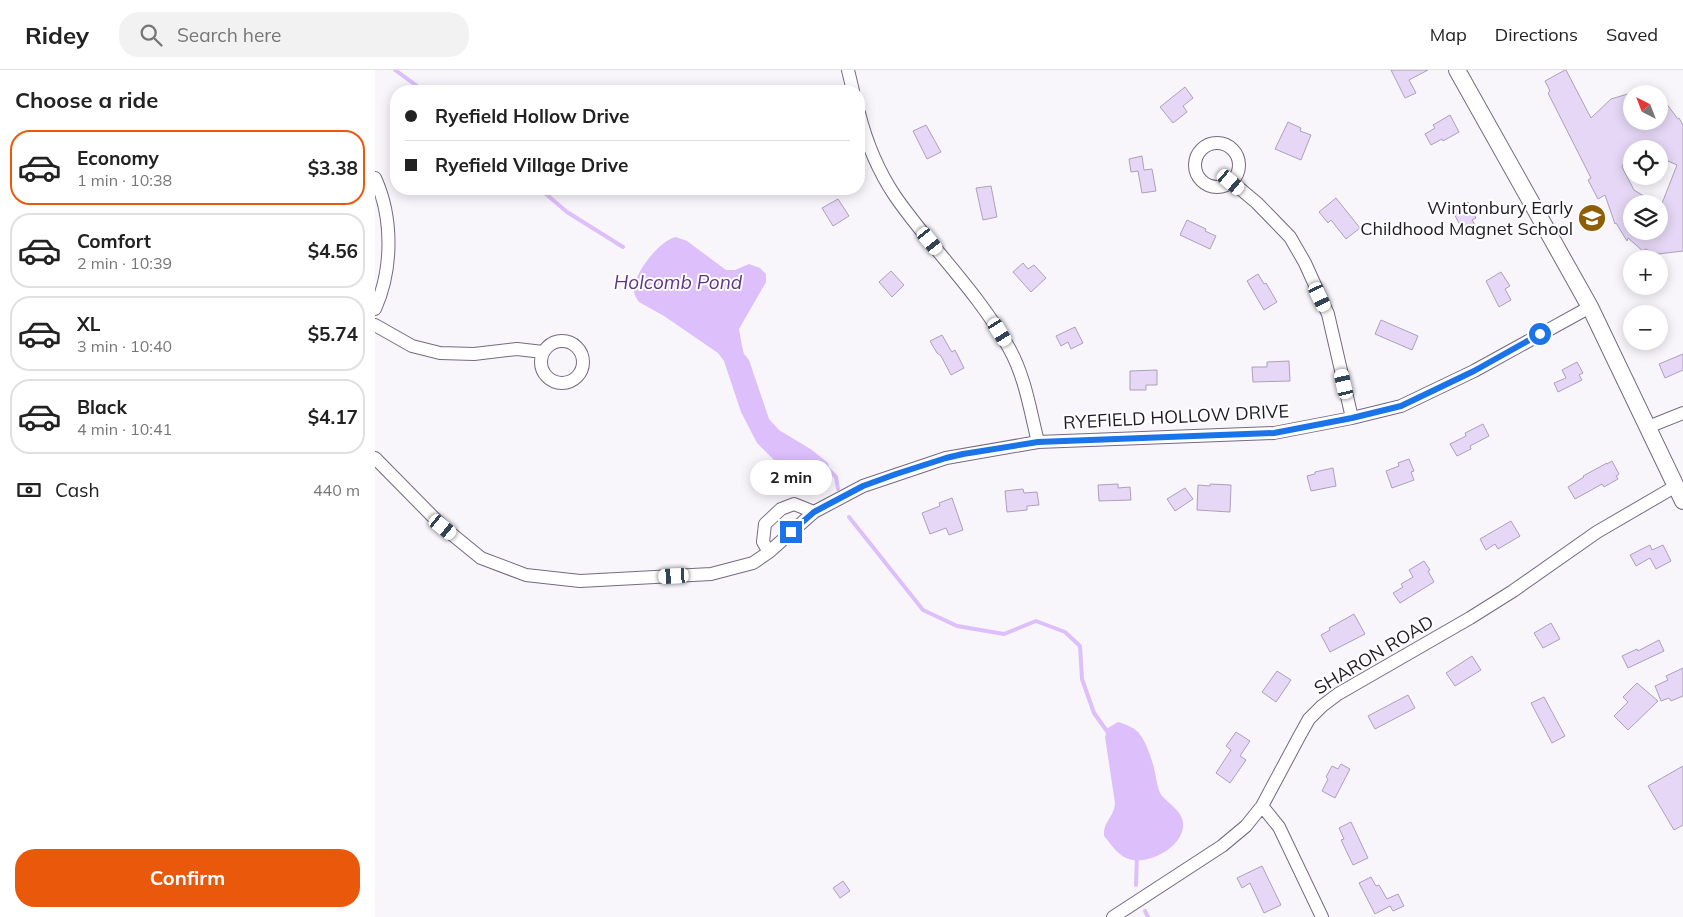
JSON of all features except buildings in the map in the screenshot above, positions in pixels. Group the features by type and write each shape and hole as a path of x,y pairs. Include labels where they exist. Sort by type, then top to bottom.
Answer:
{"street":[{"path":"848,70 852,85"},
{"path":"1457,70 1590,307 1679,494"},
{"path":"865,130 876,160 894,194 989,315 1010,349 1021,372 1038,442"},
{"path":"375,178 385,208 388,256 384,282 375,309"},
{"path":"1231,182 1257,203 1290,237 1305,263 1328,314 1352,418"},
{"name":"RYEFIELD HOLLOW DRIVE","path":"375,458 443,527 481,558 526,575 580,581 711,574 753,563 769,552 814,512 863,486 946,458 1038,442 1274,433 1352,418 1401,406 1439,389 1590,307"},
{"path":"375,325 412,346 440,353 474,354 517,349 543,352"},
{"path":"1648,427 1683,412"},
{"name":"SHARON ROAD","path":"1113,917 1222,846 1246,826 1262,806 1309,719 1338,694 1470,618 1597,532 1679,494"},
{"path":"769,552 763,542 765,524 781,509 794,504 814,512"},
{"path":"1262,806 1279,827 1323,917"}],"water":[{"name":"Holcomb Pond","path":"676,237 687,241 726,270 735,270 749,264 760,268 766,274 766,282 739,329 744,354 749,360 769,419 779,430 812,450 828,463 828,471 820,481 807,483 790,476 757,443 741,412 724,361 718,353 664,316 639,302 634,294 635,281 649,258 663,244"},
{"path":"1118,722 1134,729 1141,736 1152,760 1160,793 1178,812 1183,821 1181,835 1169,849 1152,858 1143,860 1126,858 1104,836 1105,827 1113,812 1115,803 1105,737 1108,728"}],"waterway":[{"path":"395,70 416,85"},
{"path":"547,195 567,212 623,247"},
{"path":"825,466 836,477 838,489"},
{"path":"849,517 923,610 957,626 1004,634 1036,621 1065,632 1080,646 1082,679 1094,713 1109,734"},
{"path":"1136,885 1137,855"},
{"path":"1145,911 1148,917"}],"place":[{"name":"Wintonbury Early Childhood Magnet School","path":"1592,218"}],"route":[{"path":"791,532 814,512 863,486 963,454 1038,442 1274,433 1352,418 1401,406 1474,371 1540,334"}]}
